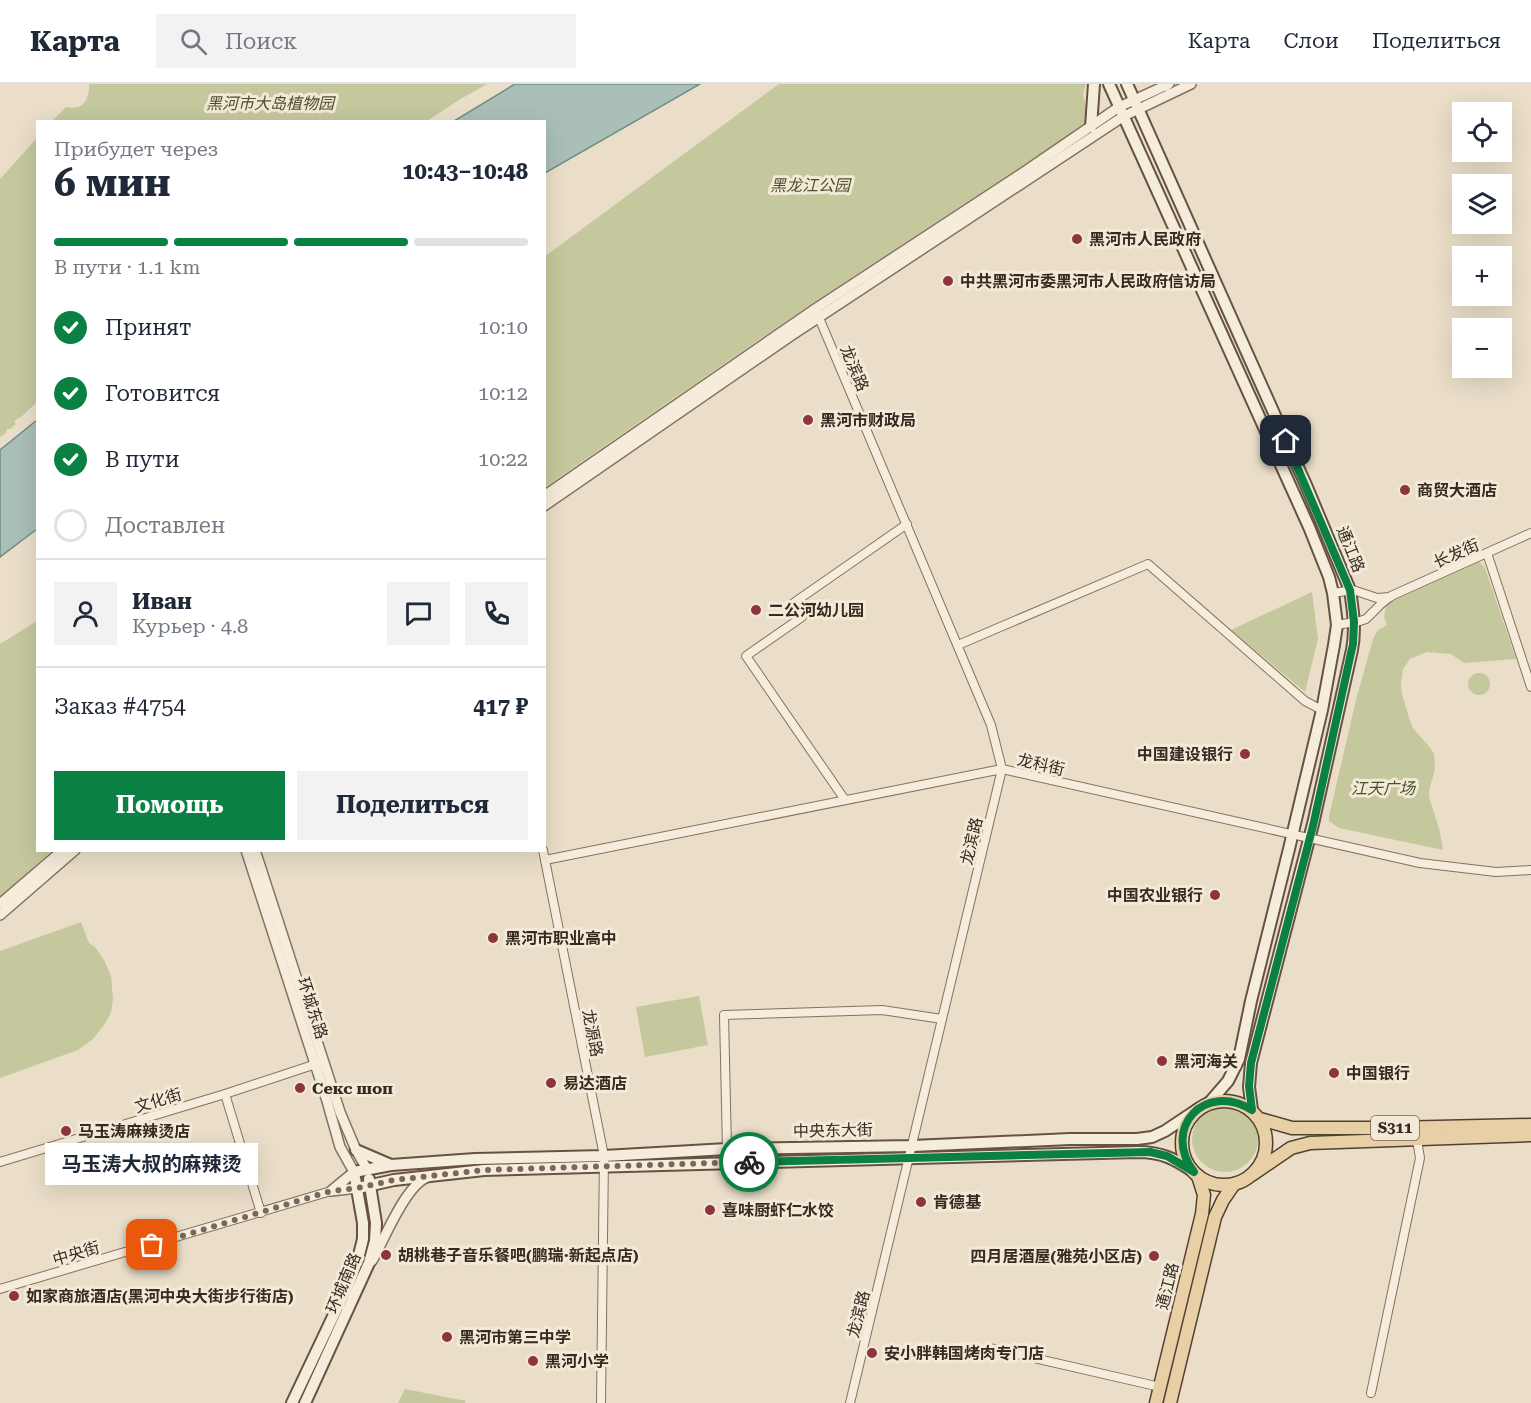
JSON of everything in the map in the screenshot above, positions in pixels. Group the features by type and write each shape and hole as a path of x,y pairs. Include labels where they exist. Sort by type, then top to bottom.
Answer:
{"main road":[{"path":"1090,127 1094,84"},
{"path":"1109,84 1129,108"},
{"name":"通江路","path":"1120,84 1309,526 1329,577 1337,625 1322,710 1239,1059 1228,1081 1204,1106"},
{"path":"1127,84 1129,108"},
{"name":"通江路","path":"1129,108 1301,474 1350,590 1354,622 1352,650 1310,838 1251,1063 1249,1086 1256,1115"},
{"path":"1253,1174 1265,1154 1267,1142 1265,1130 1256,1115 1242,1104 1220,1101 1204,1106 1189,1119 1182,1141 1187,1163 1206,1181 1225,1185 1244,1180 1253,1174 1291,1148 1310,1143 1531,1136"},
{"name":"中央东大街","path":"358,1188 432,1175 727,1149 912,1146 1070,1138 1144,1138 1165,1131 1204,1106"},
{"name":"S311","path":"1256,1115 1292,1128 1531,1125"},
{"path":"356,1150 392,1165"},
{"name":"中央东大街","path":"354,1173 392,1165 475,1159 604,1161 909,1158 1150,1152 1167,1156 1196,1174"},
{"name":"环城南路","path":"305,1403 359,1287 375,1241 376,1223 367,1169"},
{"name":"环城南路","path":"292,1403 349,1283 358,1259 363,1239 363,1223 354,1173"},
{"name":"通江路","path":"1156,1403 1202,1214 1204,1195 1196,1174"},
{"name":"通江路","path":"1170,1403 1215,1217 1222,1200 1234,1184"}],"street":[{"path":"546,495 1090,127 1129,108 1191,84"},
{"path":"546,505 817,313 1166,85"},
{"name":"龙滨路","path":"817,313 991,725 1002,769 850,1403"},
{"path":"845,800 746,656 802,617 792,604 907,524"},
{"name":"长发街","path":"1337,625 1366,619 1391,596 1531,533"},
{"path":"1487,553 1531,687"},
{"path":"958,645 1148,564 1305,701 1322,710"},
{"path":"1333,593 1353,590 1377,598 1391,596"},
{"name":"龙科街","path":"545,860 1002,769 1420,863 1496,872 1531,870"},
{"path":"0,904 61,852"},
{"path":"0,915 73,852"},
{"name":"环城东路","path":"247,852 319,1063 356,1150 367,1169"},
{"name":"环城东路","path":"256,852 319,1063 340,1147 354,1173"},
{"name":"龙源路","path":"543,852 604,1161 601,1403"},
{"path":"727,1149 724,1015 882,1010 942,1019"},
{"name":"文化街","path":"0,1162 319,1063"},
{"path":"225,1094 261,1213"},
{"path":"1371,1393 1420,1158 1418,1140"},
{"path":"331,1191 354,1173"},
{"path":"359,1287 405,1198 419,1181 432,1175"},
{"path":"331,1191 358,1188"},
{"name":"中央街","path":"0,1290 331,1191"},
{"path":"990,1348 1160,1387"}],"green space":[{"name":"黑河市大岛植物园","path":"89,84 487,84 429,120 53,120 66,107 81,106 88,95"},
{"name":"黑龙江公园","path":"779,84 1086,84 1083,94 1088,115 1083,126 808,306 546,486 546,256"},
{"path":"36,139 36,403 14,421 16,424 0,437 0,179"},
{"name":"江天广场","path":"1479,562 1485,568 1516,659 1464,663 1451,654 1427,652 1410,659 1403,669 1401,683 1402,694 1413,728 1434,754 1435,769 1429,797 1443,850 1339,828 1329,821 1329,816 1373,639 1378,630 1387,625 1384,617 1386,606 1394,600"},
{"path":"1312,592 1318,639 1305,692 1231,630"},
{"path":"36,622 36,852 51,852 0,897 0,644"},
{"path":"1475,673 1483,673 1490,680 1490,688 1483,695 1475,695 1468,688 1468,680"},
{"path":"81,922 89,943 95,947 104,960 111,976 113,999 111,1012 106,1022 93,1039 78,1050 0,1078 0,951"},
{"path":"699,996 708,1045 645,1057 636,1007"},
{"path":"1225,1106 1238,1109 1248,1116 1255,1126 1258,1139 1255,1152 1248,1162 1238,1169 1225,1172 1212,1169 1202,1162 1195,1152 1192,1139 1195,1126 1202,1116 1212,1109"},
{"path":"405,1389 466,1401 465,1403 398,1403"}],"water":[{"path":"515,84 700,84 546,172 546,120 456,120"},
{"path":"36,421 36,530 0,557 0,450"}],"way so far":[{"path":"152,1245 331,1191 394,1180 484,1170 749,1162"}],"place":[{"name":"黑河市人民政府","path":"1077,239"},
{"name":"中共黑河市委黑河市人民政府信访局","path":"948,281"},
{"name":"黑河市财政局","path":"808,420"},
{"name":"商贸大酒店","path":"1405,490"},
{"name":"二公河幼儿园","path":"756,610"},
{"name":"中国建设银行","path":"1245,754"},
{"name":"中国农业银行","path":"1215,895"},
{"name":"黑河市职业高中","path":"493,938"},
{"name":"黑河海关","path":"1162,1061"},
{"name":"中国银行","path":"1334,1073"},
{"name":"易达酒店","path":"551,1083"},
{"name":"Секс шоп","path":"300,1088"},
{"name":"马玉涛麻辣烫店","path":"66,1131"},
{"name":"肯德基","path":"921,1202"},
{"name":"喜味厨虾仁水饺","path":"710,1210"},
{"name":"马玉涛大叔的麻辣烫","path":"152,1245"},
{"name":"胡桃巷子音乐餐吧(鹏瑞·新起点店)","path":"386,1255"},
{"name":"四月居酒屋(雅苑小区店)","path":"1154,1256"},
{"name":"如家商旅酒店(黑河中央大街步行街店)","path":"14,1296"},
{"name":"黑河市第三中学","path":"447,1337"},
{"name":"安小胖韩国烤肉专门店","path":"872,1353"},
{"name":"黑河小学","path":"533,1361"}],"route":[{"path":"749,1162 1150,1152 1167,1156 1194,1172 1187,1163 1182,1141 1184,1129 1198,1109 1209,1103 1232,1101 1252,1110 1249,1086 1251,1063 1313,826 1353,644 1354,622 1350,590 1286,441"}]}
